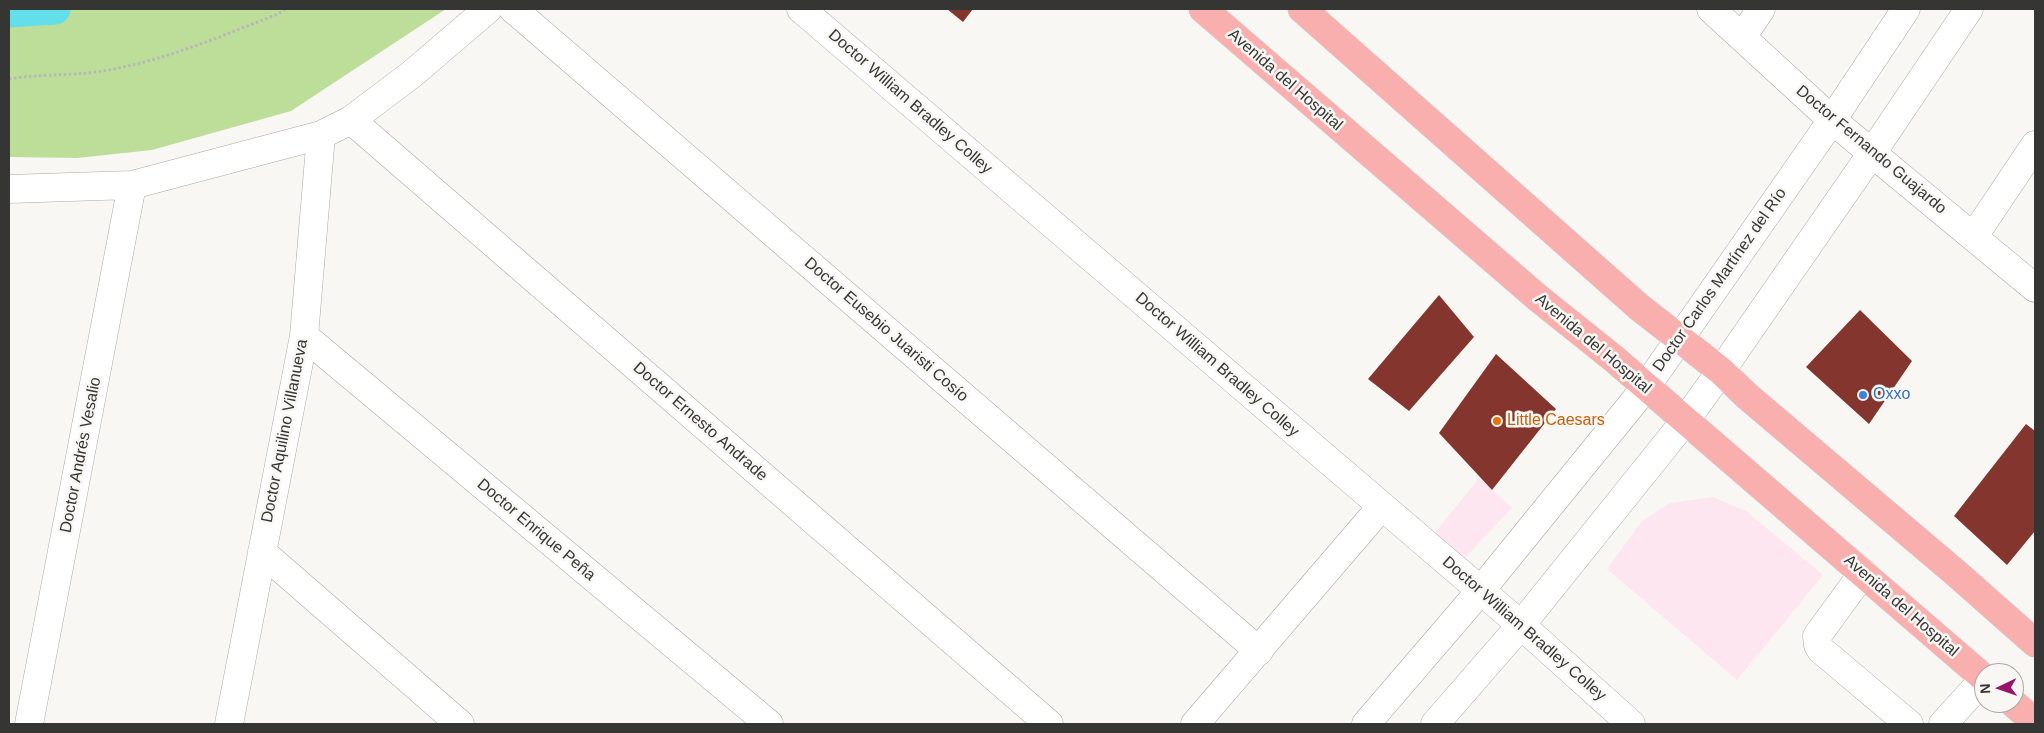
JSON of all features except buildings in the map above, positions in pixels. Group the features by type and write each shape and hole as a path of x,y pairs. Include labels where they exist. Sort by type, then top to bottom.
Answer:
{"main road":[{"path":"1302,9 1639,307 1680,337 1721,371 1747,396 1957,574 2035,643"},
{"name":"Avenida del Hospital","path":"1218,14 1538,298 1646,387 1974,670"},
{"path":"2024,712 2035,722"}],"street":[{"path":"9,189 132,185 321,135 351,120 412,74 488,9"},
{"name":"Doctor Eusebio Juaristi Cosío","path":"513,9 1259,652"},
{"name":"Doctor William Bradley Colley","path":"801,9 1481,590 1521,625 1615,719"},
{"name":"Doctor Fernando Guajardo","path":"1711,9 1832,120 2035,288"},
{"path":"1742,37 1761,9"},
{"name":"Doctor Carlos Martínez del Río","path":"1366,724 1481,590 1646,387 1832,120 1906,9"},
{"path":"1435,724 1521,625 1685,421 1872,153 1969,9"},
{"name":"Doctor Ernesto Andrade","path":"351,120 1049,724"},
{"name":"Doctor Aquilino Villanueva","path":"229,724 304,336 321,135"},
{"path":"1974,236 2035,145"},
{"name":"Doctor Andrés Vesalio","path":"29,724 132,185"},
{"name":"Doctor Enrique Peña","path":"304,336 769,724"},
{"path":"1195,724 1259,652 1382,506"},
{"path":"262,552 460,724"},
{"path":"1863,573 1817,636 1818,645 1821,650 1909,724"},
{"path":"1943,724 1974,690"}],"path":[{"path":"9,79 24,76 96,72 167,57 278,14 285,9"}],"shaded area":[{"path":"1479,478 1512,508 1462,561 1433,535"},
{"path":"1713,497 1746,511 1823,575 1737,680 1607,569 1642,521 1670,503"}],"green space":[{"path":"9,9 446,9 291,111 152,150 77,158 9,157"}],"waterway":[{"path":"9,12 55,9"}],"place":[{"name":"Oxxo","path":"1863,395"},
{"name":"Little Caesars","path":"1497,421"}]}
